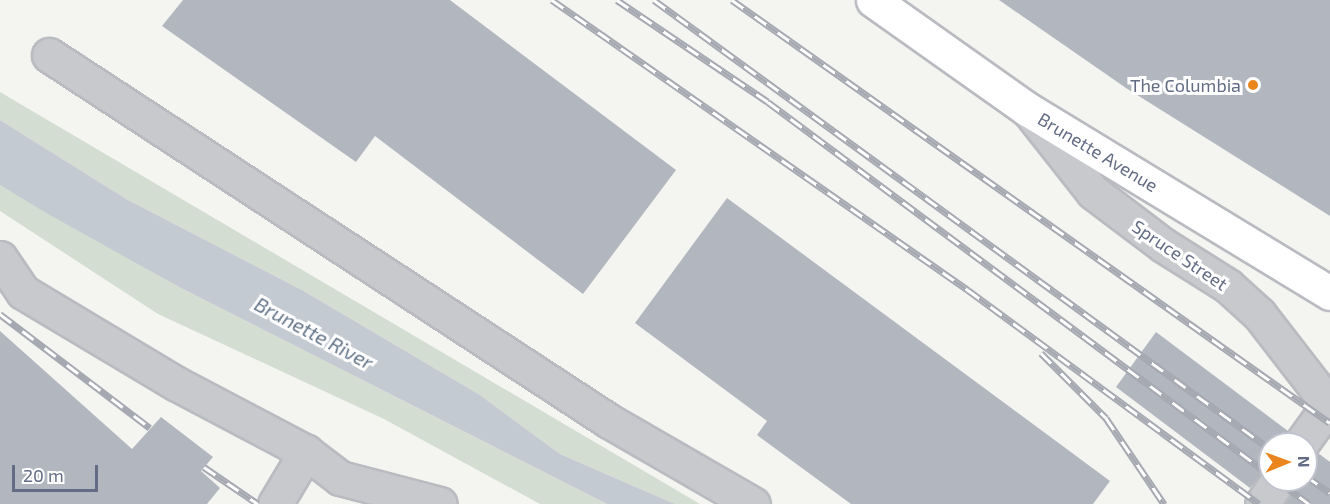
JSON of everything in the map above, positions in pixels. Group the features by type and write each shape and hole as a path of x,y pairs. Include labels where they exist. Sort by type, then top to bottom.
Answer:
{"main road":[{"name":"Brunette Avenue","path":"873,0 1028,109 1330,293"}],"street":[{"path":"49,55 609,421 753,504"},
{"name":"Spruce Street","path":"1028,109 1094,192 1163,245 1228,286 1259,314 1329,405 1310,432"},
{"path":"0,258 23,292 177,384 306,452 343,491 440,504"},
{"path":"275,504 306,452"}],"shaded area":[{"path":"0,92 700,504 675,504 560,454 480,395 302,290 128,200 0,120"},
{"path":"0,185 179,287 607,504 540,504 384,419 158,314 0,211"}],"water":[{"name":"Brunette River","path":"0,120 128,200 302,290 480,395 560,454 675,504 607,504 179,287 48,214 0,185"}],"building":[{"path":"183,0 450,0 676,170 583,294 375,136 356,162 162,26"},
{"path":"999,0 1330,0 1330,216 1126,88"},
{"path":"727,198 1110,481 1093,504 851,504 757,435 767,421 635,323"},
{"path":"0,331 132,449 161,417 213,457 201,471 220,488 207,504 0,504"},
{"path":"1156,332 1288,431 1258,432 1258,478 1250,488 1116,387"},
{"path":"1318,453 1330,462 1330,504 1285,504 1291,492 1318,492"}],"railway":[{"path":"552,0 968,290 1259,504"},
{"path":"617,0 768,102 1258,466"},
{"path":"654,0 1258,440"},
{"path":"732,0 1330,423"},
{"path":"0,314 150,428"},
{"path":"1041,353 1106,418 1164,504"},
{"path":"204,467 258,504"},
{"path":"1318,484 1330,493"},
{"path":"1293,492 1309,504"}],"place":[{"name":"The Columbia","path":"1253,85"}]}
